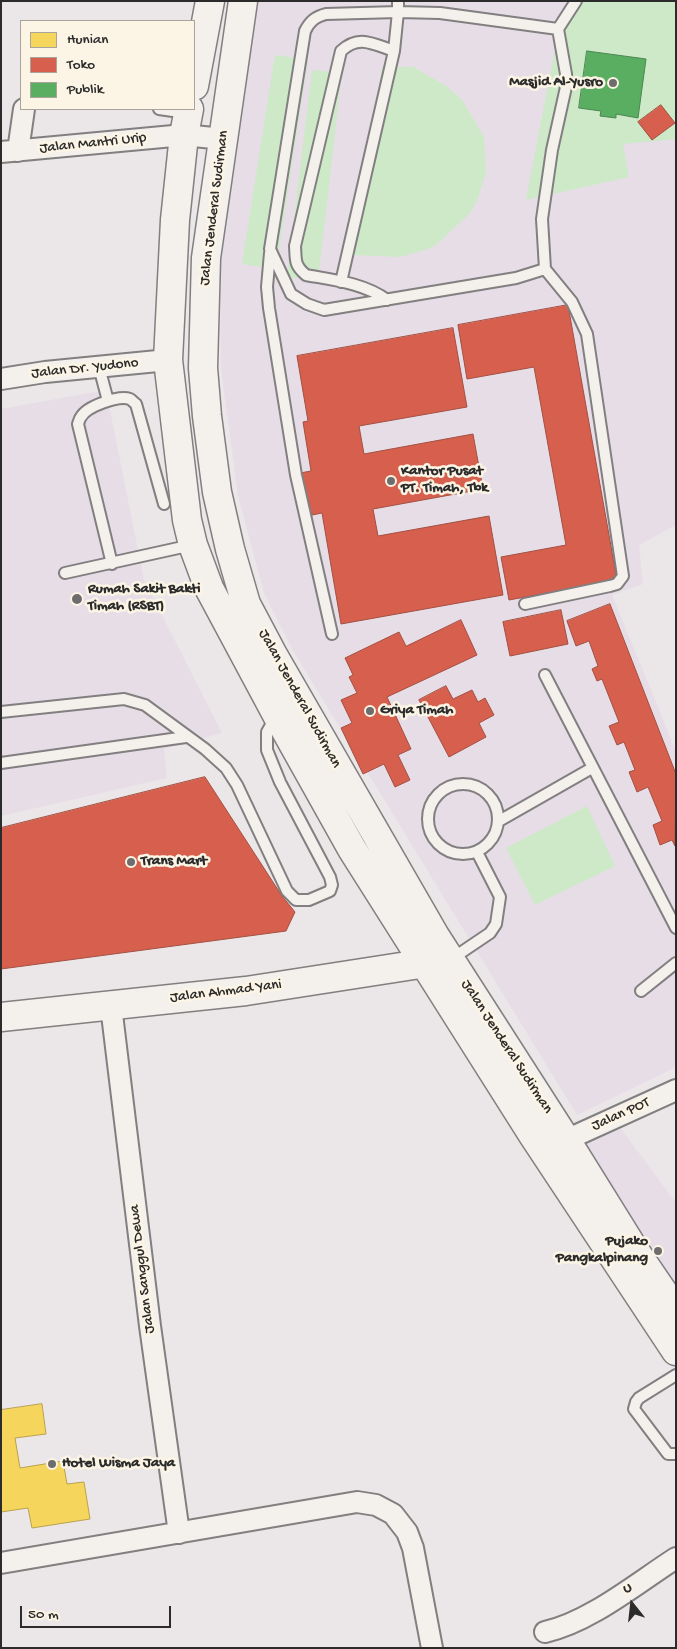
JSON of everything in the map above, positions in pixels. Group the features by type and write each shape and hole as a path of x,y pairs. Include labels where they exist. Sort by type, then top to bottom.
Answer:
{"main road":[{"path":"195,78 210,1"},
{"name":"Jalan Jenderal Sudirman","path":"243,1 206,258 203,368 217,492 230,549 246,604 437,962 533,1135 676,1351"},
{"name":"Jalan Jenderal Sudirman","path":"187,119 175,220 168,360 187,520 193,545 209,588 352,849 437,962 566,1140 635,1252 676,1311"},
{"name":"Jalan Ahmad Yani","path":"1,1017 246,991 437,962"}],"street":[{"path":"10,151 24,110"},
{"name":"Jalan Mantri Urip","path":"10,151 187,119 223,138"},
{"name":"Jalan Dr. Yudono","path":"1,379 45,372 168,360"},
{"name":"Jalan Sanggul Dewa","path":"111,1006 150,1326 178,1533"},
{"name":"Jalan POT","path":"566,1140 676,1090"},
{"path":"1,1563 357,1502 376,1505 393,1514 407,1532 412,1548 432,1648"},
{"path":"545,1632 559,1629 585,1617 676,1558"}],"lane":[{"path":"341,282 394,51 398,1"},
{"path":"525,604 617,584 623,576 588,334 572,302 545,269 542,219 552,150 566,87 566,74 558,29 576,1"},
{"path":"332,634 296,475 267,287 270,249 305,31 310,22 317,16 326,14 398,12 440,13 558,29"},
{"path":"387,300 376,292 306,275 298,269 296,246 341,51 348,44 356,40 394,51"},
{"path":"161,110 187,119"},
{"path":"270,249 291,294 307,304 324,310 516,278 545,269"},
{"path":"99,367 108,401"},
{"path":"112,564 78,424 81,416 88,410 108,401 122,398 130,399 136,404 164,504"},
{"path":"65,573 193,545"},
{"path":"545,675 676,928"},
{"path":"1,712 124,699 145,705 226,768 237,784 287,891 296,900 309,900 330,891 332,885 330,877 280,782 267,750 267,732 277,714"},
{"path":"1,763 186,737"},
{"path":"499,821 592,768"},
{"path":"456,784 469,784 482,788 491,797 497,808 499,821 496,834 488,845 477,852 464,855 451,853 440,846 431,836 427,823 428,810 434,798 444,789 456,784"},
{"path":"437,962 490,933 496,924 500,897 477,852"},
{"path":"641,991 676,963"},
{"path":"676,1375 638,1398 634,1408 668,1454 676,1454"}],"shaded area":[{"path":"258,1 676,1 676,525 639,545 643,584 612,595 676,751 676,1067 577,1115 292,649 264,593 238,496 221,369 220,268"},
{"name":"Rumah Sakit Bakti Timah (RSBT)","path":"106,390 144,580 222,733 164,749 167,778 1,816 1,409"},
{"name":"Pujako Pangkalpinang","path":"619,1126 676,1203 676,1299 563,1150"}],"green space":[{"path":"575,1 676,1 676,139 623,144 629,177 526,200 557,39"},
{"path":"275,55 308,60 276,269 242,264"},
{"path":"382,67 413,67 446,86 462,100 484,137 486,172 477,201 469,214 431,248 400,257 354,255"},
{"path":"312,70 342,73 318,280 287,277"},
{"path":"587,806 615,866 535,905 506,848"}],"building: Hunian":[{"name":"Hotel Wisma Jaya","path":"42,1404 46,1434 15,1438 20,1468 63,1461 67,1484 84,1482 90,1519 32,1528 28,1508 1,1512 1,1410"}],"building: Toko":[{"path":"661,105 675,123 652,140 638,122"},
{"path":"568,305 617,580 509,600 501,557 566,545 534,367 467,379 458,325"},
{"name":"Kantor Pusat PT. Timah, Tbk","path":"453,328 467,407 359,426 364,454 473,434 483,489 373,509 378,536 489,516 503,595 341,624 322,513 307,516 300,473 311,471 303,422 308,421 297,356"},
{"path":"610,604 676,774 675,846 672,840 660,845 653,825 662,821 648,787 637,792 629,772 635,770 624,742 617,745 609,726 619,722 602,679 597,681 592,669 598,666 589,641 576,646 567,621"},
{"path":"561,610 568,644 510,656 503,622"},
{"name":"Griya Timah","path":"461,620 477,655 387,697 411,749 398,755 410,780 395,787 384,764 363,774 341,728 352,723 341,700 357,693 349,677 353,675 345,658 399,632 406,646"},
{"path":"446,686 453,699 472,690 478,702 485,698 494,715 479,723 486,737 449,757 419,700"},
{"name":"Trans Mart","path":"205,777 282,896 295,912 286,931 1,969 1,828"}],"building: Publik":[{"name":"Masjid Al-Yusro","path":"587,51 646,59 638,118 616,114 616,118 600,116 601,111 579,108"}],"place":[{"name":"Masjid Al-Yusro","path":"613,83"},
{"name":"Kantor Pusat PT. Timah, Tbk","path":"391,481"},
{"name":"Rumah Sakit Bakti Timah (RSBT)","path":"77,599"},
{"name":"Griya Timah","path":"370,711"},
{"name":"Trans Mart","path":"131,862"},
{"name":"Pujako Pangkalpinang","path":"658,1251"},
{"name":"Hotel Wisma Jaya","path":"52,1464"}]}
